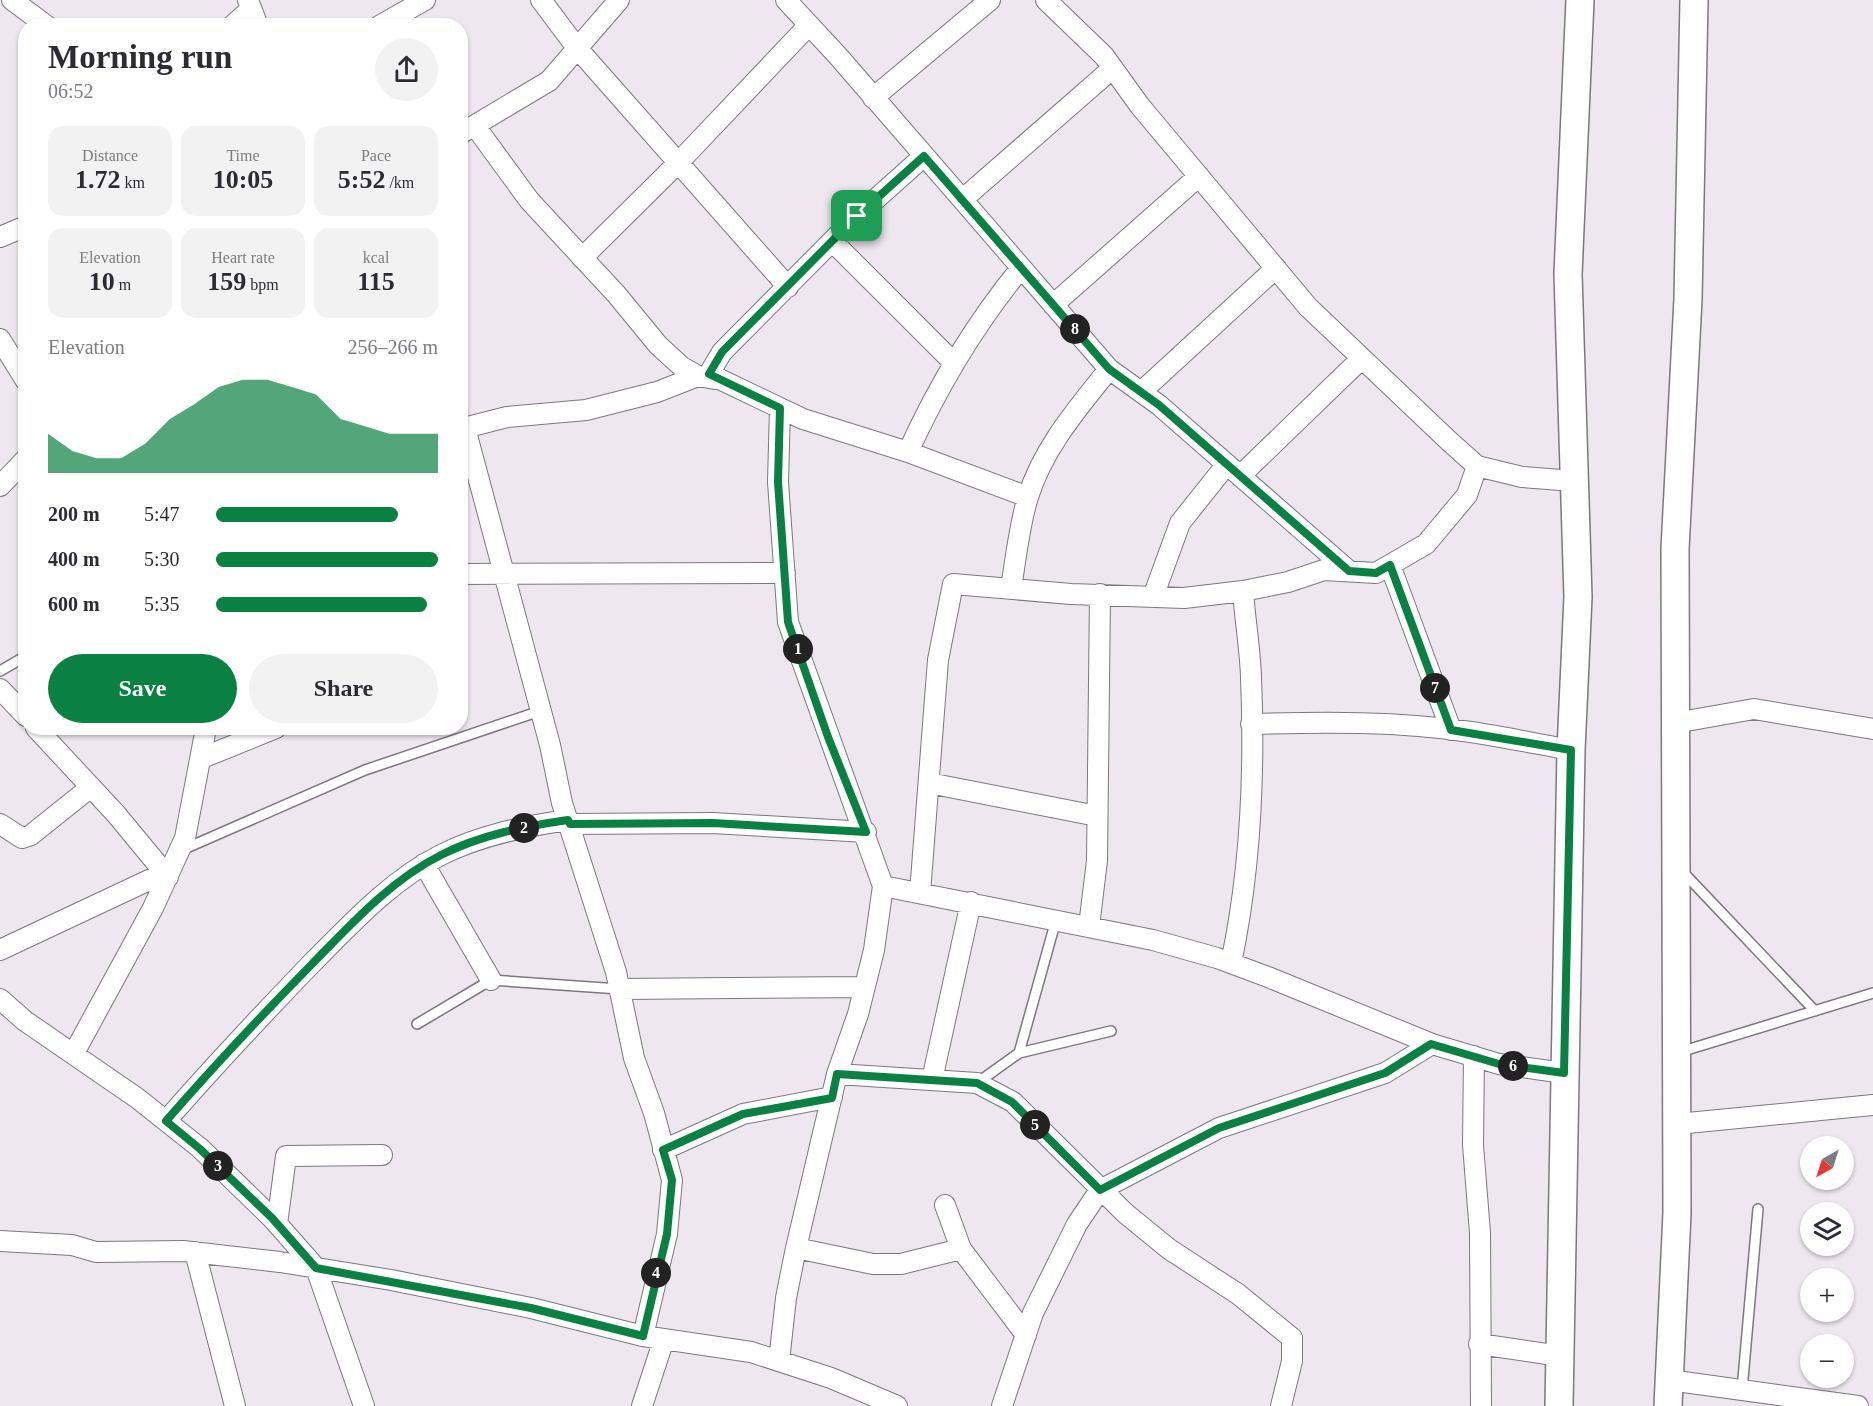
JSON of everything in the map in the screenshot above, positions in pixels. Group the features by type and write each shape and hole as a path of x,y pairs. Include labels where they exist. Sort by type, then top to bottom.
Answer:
{"main road":[{"path":"1559,1406 1571,750 1578,597 1568,274 1580,0"},
{"path":"1669,1393 1677,1213 1675,549 1688,299 1694,0"}],"street":[{"path":"12,0 36,18"},
{"path":"393,18 425,0"},
{"path":"541,0 577,48 788,287"},
{"path":"619,0 549,81 468,130 658,345 682,367 803,419 908,452 1028,497"},
{"path":"873,98 990,0"},
{"path":"1046,0 1104,56 1140,106 1308,307 1360,360 1477,466 1522,477 1574,481"},
{"path":"792,2 809,25 1109,369 1233,470 1349,571"},
{"path":"582,258 678,163 809,25"},
{"path":"963,199 1113,68"},
{"path":"468,428 507,417 586,410 706,378 714,361 833,242 924,156"},
{"path":"1053,305 1199,176"},
{"path":"0,237 18,229"},
{"path":"833,242 954,363"},
{"path":"908,452 928,408 954,363 1022,268"},
{"path":"1140,392 1276,268"},
{"path":"0,339 18,368"},
{"path":"1153,597 1180,523 1233,470 1360,360"},
{"path":"1011,588 1028,497 1058,436 1109,369"},
{"path":"779,1361 786,1298 796,1248 837,1074 874,950 883,886 866,832 828,737 788,622 778,482 780,408"},
{"path":"468,446 504,572 569,822 620,989 634,1058 672,1180 667,1234 643,1336"},
{"path":"920,892 938,660 953,584 1184,598 1243,591 1288,582 1324,570 1376,573 1426,544 1467,495 1477,466"},
{"path":"0,486 18,467"},
{"path":"1390,565 1451,730"},
{"path":"468,574 785,573"},
{"path":"1232,963 1239,928 1253,778 1251,675 1243,591"},
{"path":"1089,926 1097,861 1100,594"},
{"path":"0,689 18,708"},
{"path":"1675,723 1754,709 1873,729"},
{"path":"1251,724 1332,722 1451,730 1571,750"},
{"path":"43,735 91,787 166,875"},
{"path":"74,1053 185,838 205,735"},
{"path":"202,758 259,735"},
{"path":"929,783 1097,816"},
{"path":"0,824 22,838 31,835 91,787"},
{"path":"166,1121 222,1058 361,914 423,864 442,854 490,836 569,822 713,823 866,832"},
{"path":"423,864 491,980"},
{"path":"0,951 166,875"},
{"path":"883,886 1153,940 1232,963 1431,1044 1499,1064 1564,1073"},
{"path":"932,1080 970,902"},
{"path":"620,989 864,987"},
{"path":"0,999 25,1021 74,1053 166,1121 200,1149 277,1224 316,1268 364,1406"},
{"path":"1002,1406 1026,1335 1077,1224 1100,1190 1219,1128 1385,1073 1431,1044"},
{"path":"1474,1056 1473,1145 1480,1233 1481,1406"},
{"path":"837,1074 977,1083 1012,1102 1100,1190 1169,1248 1238,1294 1292,1338 1292,1361 1281,1406"},
{"path":"663,1150 743,1114 832,1098"},
{"path":"1677,1124 1873,1106"},
{"path":"277,1224 286,1156 382,1155"},
{"path":"945,1204 961,1249 1026,1335"},
{"path":"0,1241 72,1245 96,1252 195,1252 316,1268 531,1308 643,1336 751,1352 831,1378 897,1406"},
{"path":"796,1248 873,1264 901,1264 961,1249"},
{"path":"195,1252 235,1406"},
{"path":"642,1406 664,1339"},
{"path":"1479,1344 1560,1356"},
{"path":"1669,1393 1742,1390 1858,1406"}],"lane":[{"path":"0,670 18,660"},
{"path":"179,851 365,770 540,711"},
{"path":"1675,864 1815,1011"},
{"path":"1019,1053 1056,920"},
{"path":"417,1024 491,980 620,989"},
{"path":"1676,1053 1873,993"},
{"path":"977,1083 1019,1053 1111,1031"},
{"path":"1742,1390 1758,1209"}],"route":[{"path":"924,156 1109,369 1159,405 1349,571 1376,573 1390,565 1451,730 1470,731 1571,750 1564,1073 1499,1064 1431,1044 1385,1073 1343,1089 1272,1109 1219,1128 1100,1190 1012,1102 977,1083 837,1074 832,1098 743,1114 663,1150 672,1180 667,1234 643,1336 531,1308 316,1268 272,1218 200,1149 166,1121 321,954 361,914 399,882 423,864 442,854 490,836 568,820 570,824 713,823 866,832 828,737 788,622 778,482 780,408 715,379 709,374 709,369 722,352 857,216 924,156"}]}
